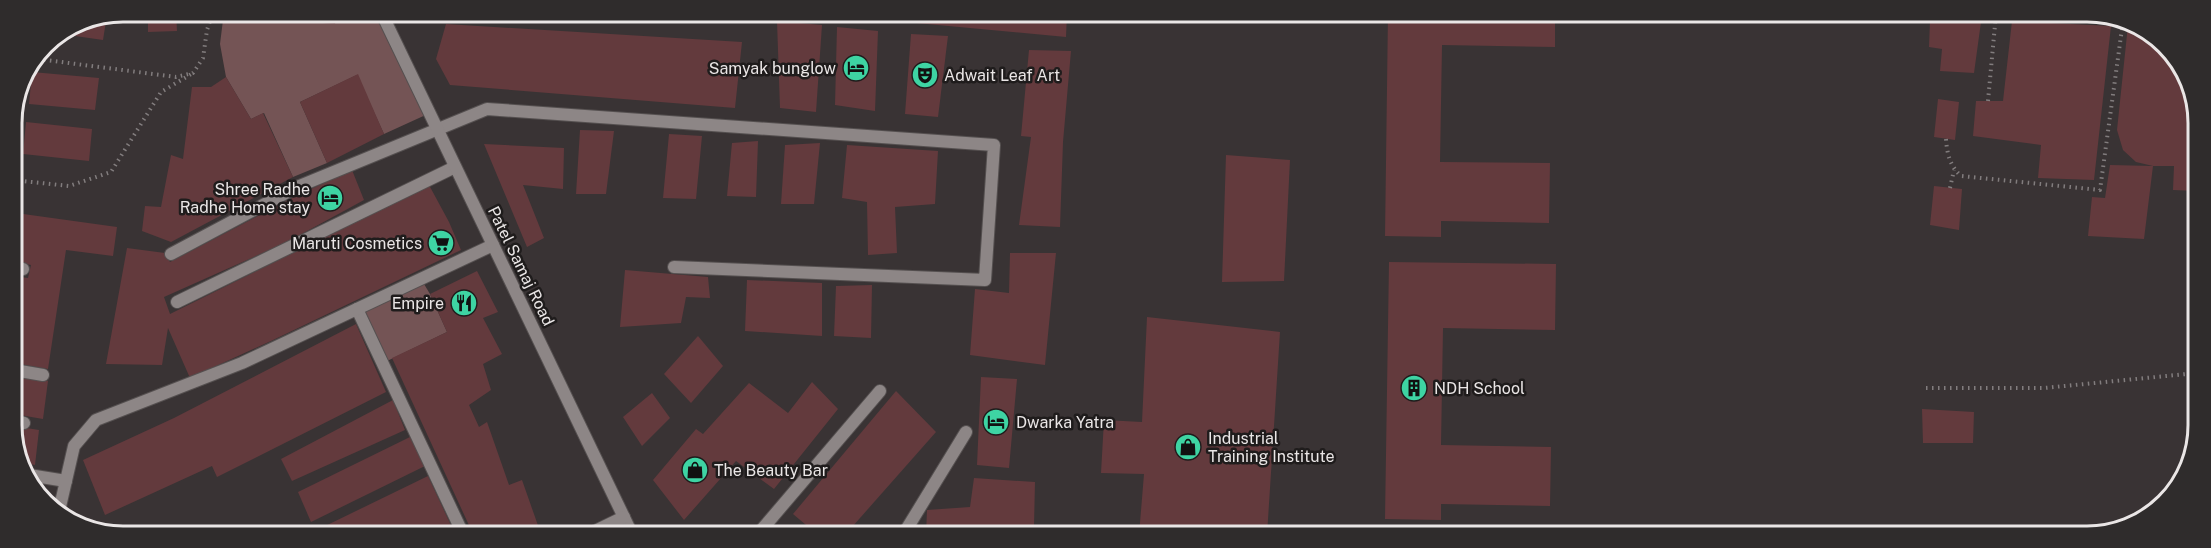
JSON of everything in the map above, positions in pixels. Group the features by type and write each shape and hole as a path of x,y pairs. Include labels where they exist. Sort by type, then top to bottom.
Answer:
{"street":[{"name":"Patel Samaj Road","path":"386,22 628,526"},
{"path":"171,254 297,187 487,109 994,145 985,280 674,267"},
{"path":"177,302 455,166"},
{"path":"61,504 74,446 96,420 242,363 493,245"},
{"path":"357,309 459,526"},
{"path":"22,371 43,375"},
{"path":"765,526 880,391"},
{"path":"909,526 966,432"},
{"path":"37,476 66,481"},
{"path":"606,526 624,517"}],"path":[{"path":"23,181 69,186 111,172 161,92 193,73 203,58 210,22"},
{"path":"1988,101 1995,22"},
{"path":"1946,139 1947,151 1954,170 1961,176 2100,190 2122,29"},
{"path":"45,60 176,77 193,73"},
{"path":"1950,188 1954,170"},
{"path":"1926,388 2044,388 2188,374"}],"shaded area":[{"path":"223,22 386,22 430,113 384,134 357,75 300,102 327,163 293,177 264,113 251,119 226,77 220,44"},
{"path":"421,279 447,332 383,363 357,309"}],"building":[{"path":"148,22 177,22 177,31 148,32"},
{"path":"311,22 335,22 335,24"},
{"path":"777,22 822,25 816,112 780,108"},
{"path":"906,22 1067,22 1066,37"},
{"path":"1388,22 1555,22 1555,47 1442,45 1440,162 1550,163 1549,223 1441,221 1441,237 1385,236"},
{"path":"1930,22 1981,22 1974,73 1940,71 1942,49 1929,47"},
{"path":"2012,22 2111,26 2094,180 2038,178 2041,145 1973,136 1976,101 2003,101"},
{"path":"106,24 103,40 73,36"},
{"path":"446,24 742,42 735,108 450,85 436,59"},
{"name":"Samyak bunglow","path":"837,27 878,31 875,111 835,105"},
{"path":"2127,31 2144,39 2159,52 2168,62 2181,85 2187,103 2188,191 2173,190 2174,166 2153,166 2136,162 2123,150 2117,130"},
{"name":"Adwait Leaf Art","path":"911,34 948,36 938,117 905,114"},
{"path":"1029,50 1071,51 1063,142 1060,227 1019,225 1031,137 1021,136"},
{"path":"37,72 99,78 95,110 29,104 31,85"},
{"path":"358,74 384,134 327,163 300,102"},
{"path":"226,77 251,119 263,113 293,177 171,242 142,231 145,206 161,207 171,155 183,159 192,87 211,87"},
{"path":"1938,99 1959,102 1955,140 1934,137"},
{"path":"26,122 92,129 89,161 23,154"},
{"path":"580,130 614,131 606,194 576,194"},
{"path":"669,134 702,136 696,199 663,198"},
{"path":"758,141 756,197 727,196 732,143"},
{"path":"820,143 814,204 781,204 785,145"},
{"path":"484,144 564,148 563,189 523,185 544,238 527,247"},
{"path":"847,145 938,151 935,204 895,207 897,253 868,255 867,202 842,198"},
{"path":"1226,155 1290,160 1284,281 1222,282"},
{"path":"2110,165 2153,166 2144,239 2088,236 2092,197 2105,198"},
{"path":"352,170 364,200 285,243 164,297 170,314 429,185 461,250 190,378 168,328 162,365 106,364 127,248 165,253 170,262 296,196"},
{"path":"1934,186 1962,189 1959,230 1930,225"},
{"path":"23,214 117,227 113,256 66,250 48,369 22,364 22,277 28,278 31,265 23,263"},
{"path":"1010,253 1056,253 1045,365 970,355 975,289 1009,293"},
{"name":"NDH School","path":"1389,262 1556,264 1555,330 1443,328 1441,445 1551,447 1550,506 1441,504 1441,520 1385,519"},
{"path":"625,270 708,277 710,298 686,297 681,323 620,327"},
{"path":"477,271 498,312 483,318 502,354 483,364 491,390 469,405 479,427 487,422 509,485 522,480 538,526 469,526 392,358 447,332 430,294"},
{"path":"747,280 822,283 822,336 745,331"},
{"path":"872,285 871,338 834,336 836,286"},
{"name":"Industrial Training Institute","path":"1147,317 1280,332 1268,525 1140,525 1144,474 1101,473 1104,420 1142,422"},
{"path":"356,324 386,392 217,477 212,466 105,515 83,460 174,418"},
{"path":"698,336 723,366 691,403 664,374"},
{"path":"22,376 48,381 43,419 22,415"},
{"name":"Dwarka Yatra","path":"981,377 1017,379 1009,468 977,465"},
{"path":"812,382 838,409 774,489 736,461 684,520 653,480 696,429 703,434 749,383 788,413"},
{"path":"896,391 936,432 853,526 807,526 793,514"},
{"path":"652,393 670,418 642,446 623,417"},
{"path":"393,400 405,430 292,481 281,459"},
{"path":"1922,409 1974,412 1973,443 1923,443"},
{"path":"22,427 39,430 35,465 31,464 28,457"},
{"path":"410,437 425,466 311,522 298,492"},
{"path":"428,476 451,526 325,526"},
{"path":"974,478 1035,482 1034,526 926,526 927,510 970,507"}],"place":[{"name":"Samyak bunglow","path":"856,68"},
{"name":"Adwait Leaf Art","path":"925,75"},
{"name":"Shree Radhe Radhe Home stay","path":"330,198"},
{"name":"Maruti Cosmetics","path":"441,243"},
{"name":"Empire","path":"464,303"},
{"name":"NDH School","path":"1414,388"},
{"name":"Dwarka Yatra","path":"996,422"},
{"name":"Industrial Training Institute","path":"1188,447"},
{"name":"The Beauty Bar","path":"695,470"}]}
